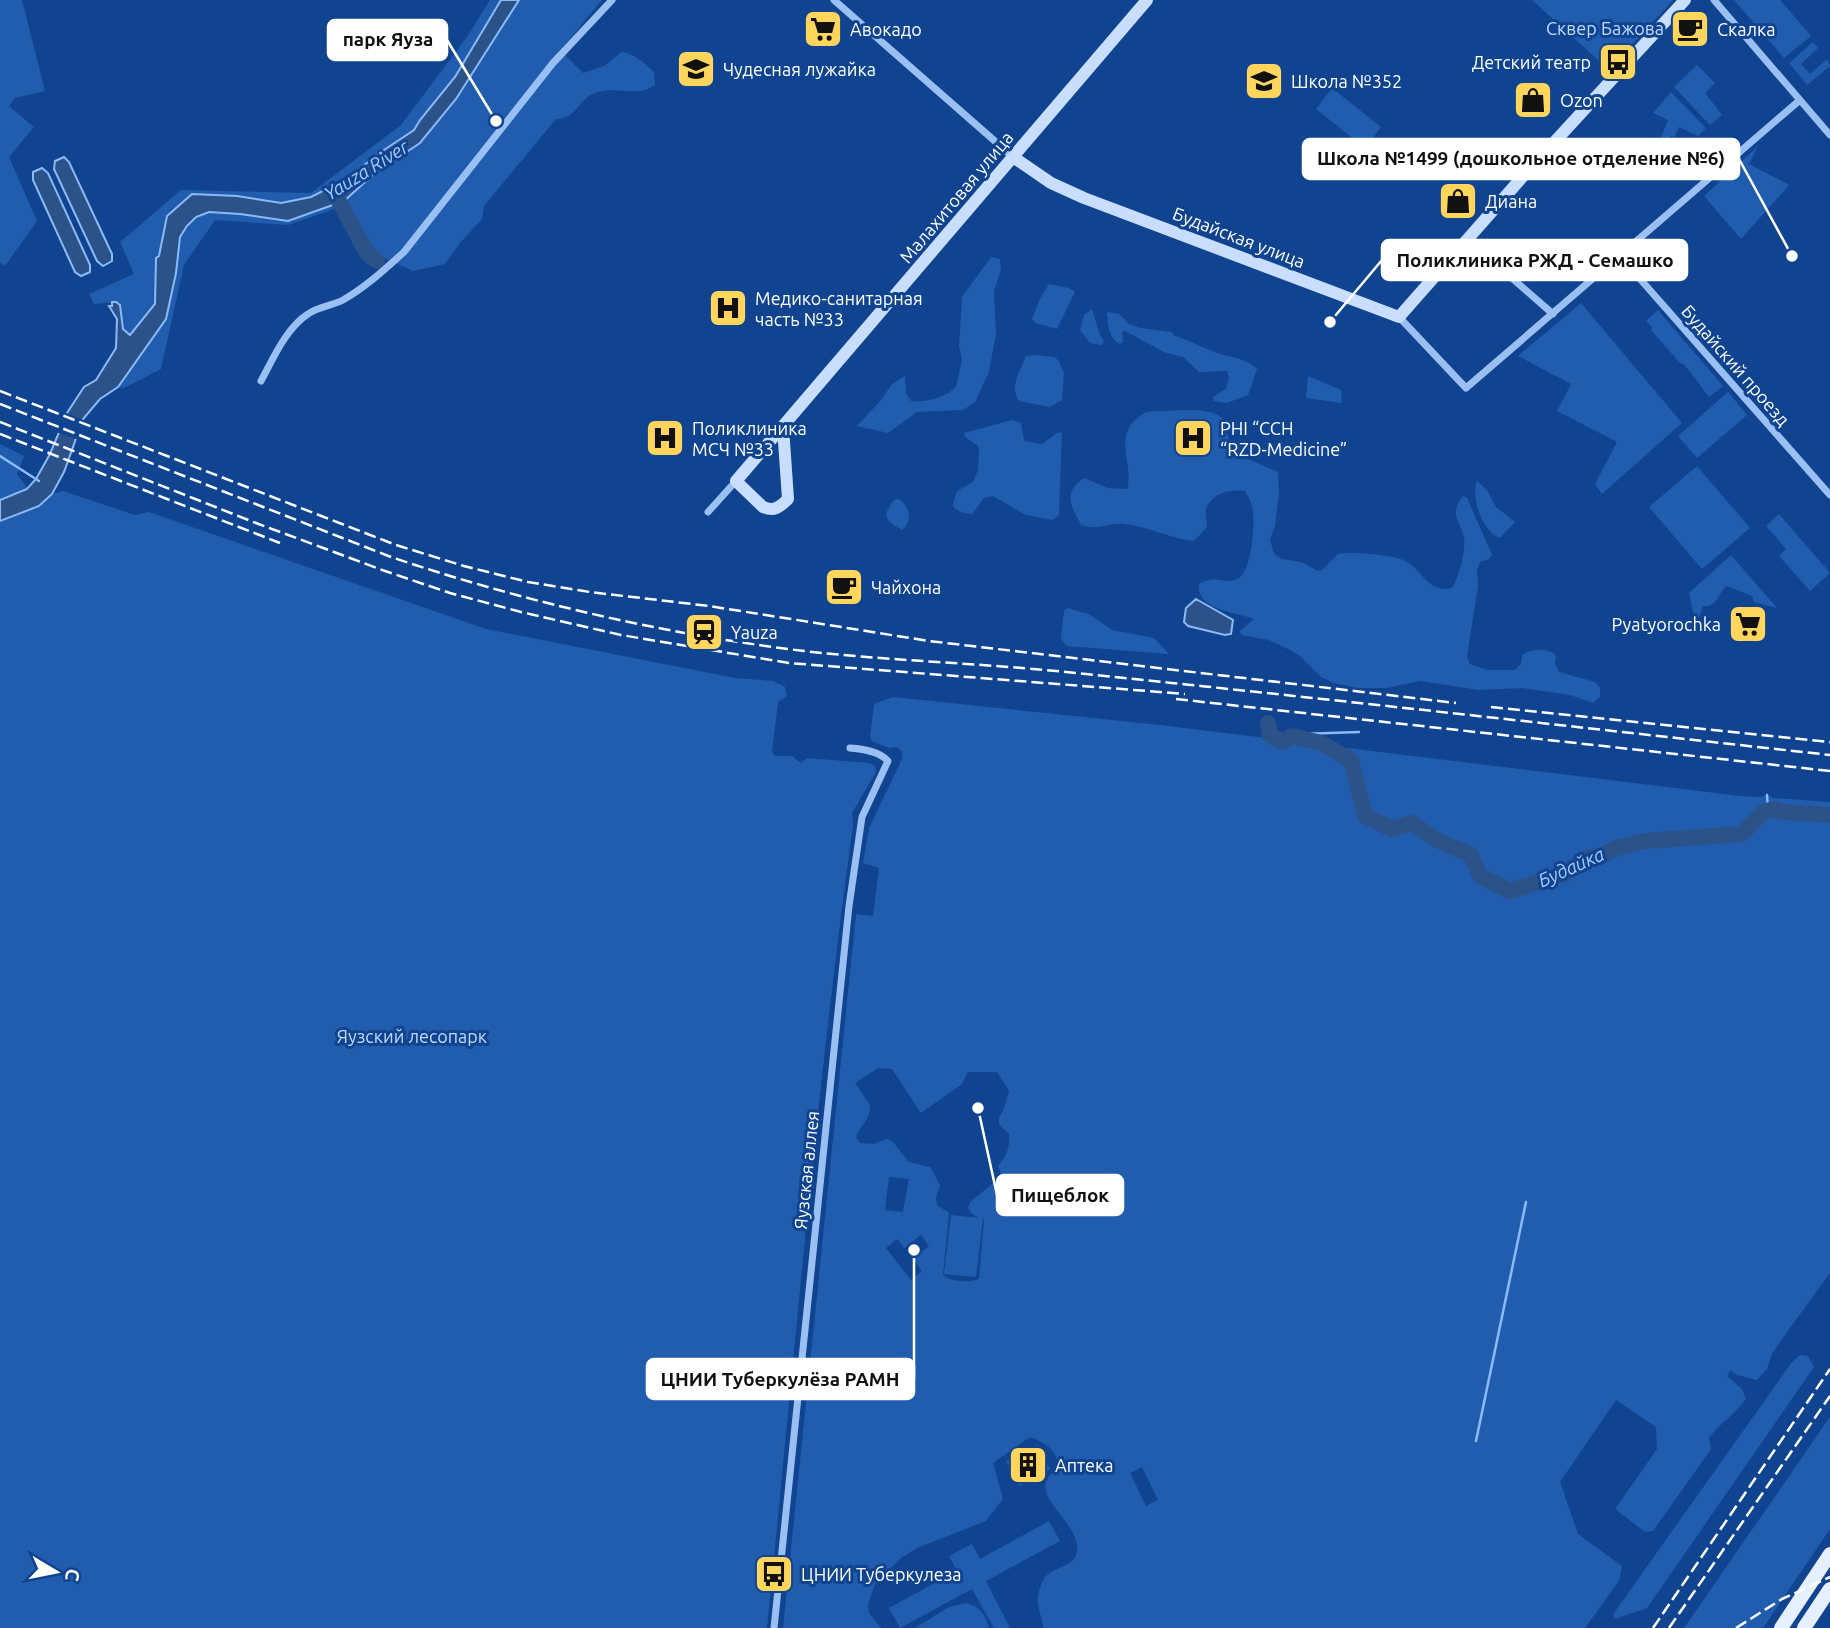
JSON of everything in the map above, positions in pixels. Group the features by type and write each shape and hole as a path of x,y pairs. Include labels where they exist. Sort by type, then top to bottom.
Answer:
{"main road":[{"path":"1781,1628 1830,1554"},
{"path":"1804,1628 1830,1589"}],"street":[{"path":"261,381 285,339 306,315 322,306 341,301 383,271 404,252 553,63 612,0"},
{"name":"Будайская улица","path":"834,0 1013,157 1051,183 1084,198 1399,317 1466,388 1800,100"},
{"name":"Малахитовая улица","path":"708,512 1147,0"},
{"path":"1399,317 1466,239 1685,0"},
{"path":"1714,0 1830,135"},
{"path":"1466,239 1553,314"},
{"name":"Будайский проезд","path":"1619,255 1830,495"},
{"path":"736,481 769,510 779,508 788,499 783,427"},
{"name":"Яузская аллея","path":"774,1628 849,906 862,817 888,761 885,757 864,749 850,748"}],"green space":[{"path":"0,0 22,0 45,91 15,98 9,106 34,127 9,157 37,221 5,266 0,263"},
{"path":"490,0 501,0 455,77 414,130 347,179 311,197 281,203 237,196 192,195 156,258 155,304 130,335 123,329 120,305 116,302 94,304 89,294 134,274 120,242 181,190 311,193 401,125 467,37"},
{"path":"519,0 602,0 563,47 567,57 583,73 604,66 622,52 627,53 654,72 655,85 633,92 610,90 595,93 569,116 556,119 484,206 482,219 445,264 413,271 369,251 344,201 375,173 420,143 456,99"},
{"name":"Сквер Бажова","path":"1532,0 1673,0 1609,70"},
{"path":"1734,0 1780,0 1811,36 1784,58"},
{"path":"1813,42 1818,48 1801,64 1810,74 1827,59 1830,66 1807,85 1789,63"},
{"path":"1697,65 1715,83 1705,93 1722,115 1710,125 1674,87"},
{"path":"1332,88 1381,127 1365,148 1316,109"},
{"path":"1671,92 1706,128 1698,136 1679,127 1674,137 1670,136 1660,158 1654,155 1668,120 1653,113"},
{"path":"1758,146 1749,164 1789,185 1741,239 1704,196"},
{"path":"333,205 334,209 288,225 215,220 184,265 161,369 124,388 118,387 166,319 176,273 180,237 196,217 209,212 240,213 283,221"},
{"path":"991,257 1000,259 1001,269 994,291 996,334 989,372 975,402 963,410 917,412 888,433 857,426 892,384 905,376 906,394 911,401 935,398 956,387 962,359 959,346 962,297"},
{"path":"1049,284 1075,292 1057,329 1035,323 1032,319"},
{"path":"1581,303 1682,423 1602,494 1595,484 1617,442 1557,411 1571,384 1518,356"},
{"path":"1092,309 1104,341 1102,345 1090,343 1080,330 1084,315"},
{"path":"1658,310 1723,386 1709,397 1684,364 1680,363 1651,330 1652,327 1646,321"},
{"path":"1107,312 1119,314 1129,324 1140,328 1172,332 1173,335 1210,350 1247,362 1257,369 1248,395 1227,403 1213,401 1213,397 1226,389 1229,377 1227,371 1199,372 1183,357 1166,353 1125,331 1122,332 1123,342 1120,344 1111,334"},
{"path":"1026,356 1054,357 1064,373 1062,400 1050,407 1019,401 1016,396 1016,379"},
{"path":"1308,376 1341,390 1342,403 1306,398"},
{"path":"1728,392 1747,415 1697,458 1678,436"},
{"path":"1199,410 1215,414 1222,418 1232,449 1278,472 1279,492 1275,526 1270,540 1274,554 1282,559 1301,562 1318,571 1338,554 1382,555 1405,561 1437,588 1452,588 1464,550 1456,508 1463,496 1467,498 1492,555 1480,562 1477,571 1478,586 1467,657 1470,664 1487,670 1515,670 1521,664 1522,655 1535,650 1548,651 1556,655 1555,664 1559,672 1595,682 1600,688 1600,697 1593,703 1570,695 1522,688 1479,690 1420,681 1387,688 1358,688 1321,677 1300,656 1269,640 1241,635 1240,631 1254,619 1211,605 1200,593 1199,584 1211,580 1237,579 1246,568 1253,538 1253,512 1245,491 1228,492 1212,499 1206,509 1207,527 1194,541 1133,525 1081,525 1072,506 1070,500 1073,489 1084,478 1108,488 1127,489 1129,480 1126,437 1140,415 1154,411"},
{"path":"1012,420 1021,423 1024,441 1042,444 1062,432 1059,515 1053,520 1026,515 993,496 984,498 972,514 954,508 957,491 973,482 978,470 979,449 964,433"},
{"path":"0,444 24,456 17,474 28,489 0,500"},
{"path":"1697,466 1750,528 1702,569 1649,507"},
{"path":"1477,481 1487,490 1496,507 1515,522 1500,538 1488,529 1479,514"},
{"name":"Яузский лесопарк","path":"63,491 135,515 149,512 486,629 735,678 773,681 785,687 787,696 778,702 772,752 775,756 792,756 801,763 807,758 869,763 875,766 876,772 852,813 853,826 817,1126 767,1628 0,1628 0,521 39,506 52,494"},
{"path":"899,499 909,514 908,522 902,530 887,517 890,505"},
{"path":"1779,514 1830,573 1810,591 1779,556 1786,549 1766,526"},
{"path":"1731,555 1777,608 1754,602 1752,596 1727,586 1715,602 1703,606 1696,625 1689,593"},
{"path":"1067,608 1089,614 1112,630 1154,638 1169,654 1067,646 1061,639 1064,611"},
{"path":"893,697 1160,725 1740,796 1767,795 1774,798 1830,802 1830,1273 1782,1339 1772,1354 1767,1369 1757,1380 1737,1375 1730,1370 1727,1376 1742,1389 1746,1399 1709,1438 1711,1449 1653,1531 1645,1532 1615,1509 1657,1449 1656,1427 1616,1400 1560,1482 1578,1534 1622,1566 1619,1581 1585,1628 1043,1628 1038,1600 1042,1583 1051,1572 1075,1558 1077,1545 1068,1524 1047,1495 1045,1486 1048,1477 1058,1469 1054,1452 1030,1437 993,1463 1003,1499 986,1521 917,1548 901,1558 875,1584 868,1604 869,1613 881,1628 783,1628 856,914 873,916 879,868 863,863 869,828 902,759 902,752 897,747 889,748 872,741 870,737 874,704","holes":["878,1068 892,1069 921,1113 962,1084 968,1072 997,1072 1009,1091 999,1117 999,1124 1009,1134 1007,1151 998,1166 1002,1176 970,1202 968,1208 979,1218 951,1215 944,1274 976,1277 983,1218 979,1279 960,1281 943,1275 949,1213 937,1205 940,1185 930,1167 909,1162 893,1142 887,1139 874,1144 860,1143 856,1137 869,1115 870,1105 855,1083","889,1177 909,1179 903,1212 885,1210","921,1235 929,1246 913,1259 922,1271 911,1280 886,1248 897,1239 904,1248","1142,1467 1158,1500 1146,1506 1130,1473"]},
{"path":"1800,1355 1808,1356 1814,1367 1647,1608 1614,1619 1614,1613 1792,1362"},
{"path":"1830,1417 1830,1529 1763,1628 1684,1628"},
{"name":"Аптека","path":"1037,1445 1050,1469 1020,1486 1006,1461"},
{"path":"1049,1521 1060,1541 986,1581 1010,1628 994,1628 972,1589 900,1628 889,1608 957,1571 949,1556 972,1544 980,1559"},
{"path":"967,1603 982,1612 989,1628 915,1628 949,1607"}],"water":[{"name":"Yauza River","path":"501,0 519,0 456,99 420,143 375,173 344,201 288,221 209,212 196,217 187,226 180,237 176,273 166,319 118,387 100,399 83,419 64,472 52,494 39,506 0,521 0,500 27,489 36,479 67,413 84,387 96,380 116,348 117,319 109,306 112,306 112,302 120,305 123,329 130,335 155,304 156,258 159,256 167,216 192,194 237,196 281,203 311,197 347,179 414,130 455,77"},
{"path":"64,157 69,162 112,254 112,261 103,266 97,261 54,169 55,161"},
{"path":"42,168 48,173 90,265 90,272 81,276 75,272 33,180 33,172"},
{"path":"1196,599 1233,620 1231,634 1188,626 1184,622 1186,608"}],"pier":[{"path":"64,412 86,421 79,440 56,432"}],"waterway":[{"name":"Будайка","path":"335,194 367,253 377,261"},
{"path":"0,456 39,481"},
{"name":"Будайка","path":"1268,723 1270,735 1283,742 1292,736 1321,743 1351,760 1365,816 1392,829 1412,823 1437,840 1471,855 1480,876 1510,891 1564,874 1586,858 1603,855 1616,848 1645,841 1742,834 1763,812 1774,809 1830,815"},
{"path":"1270,735 1359,732"},
{"path":"1767,795 1768,810"},
{"path":"1476,1441 1526,1202"}],"railway":[{"path":"0,391 396,545 528,582 709,606 929,641 1456,703"},
{"path":"0,404 391,557 543,602 647,626 804,651 1066,672 1830,755"},
{"path":"0,422 385,571 450,593 621,635 789,663 1185,694"},
{"path":"0,434 280,543"},
{"path":"1176,699 1830,771"},
{"path":"1491,707 1830,742"},
{"path":"1653,1628 1830,1369"},
{"path":"1669,1628 1830,1396"},
{"path":"1736,1628 1782,1599 1830,1577"}],"place":[{"name":"Авокадо","path":"823,29"},
{"name":"Скалка","path":"1690,29"},
{"name":"Детский театр","path":"1618,62"},
{"name":"Чудесная лужайка","path":"696,69"},
{"name":"Школа №352","path":"1264,81"},
{"name":"Ozon","path":"1533,100"},
{"name":"парк Яуза","path":"496,121"},
{"name":"Диана","path":"1458,201"},
{"name":"Школа №1499 (дошкольное отделение №6)","path":"1792,256"},
{"name":"Медико-санитарная часть №33","path":"728,308"},
{"name":"Поликлиника РЖД - Семашко","path":"1330,322"},
{"name":"Поликлиника МСЧ №33","path":"665,438"},
{"name":"PHI “CCH “RZD-Medicine”","path":"1193,438"},
{"name":"Чайхона","path":"844,587"},
{"name":"Pyatyorochka","path":"1748,624"},
{"name":"Yauza","path":"704,632"},
{"name":"Пищеблок","path":"978,1108"},
{"name":"ЦНИИ Туберкулёза РАМН","path":"914,1250"},
{"name":"Аптека","path":"1028,1465"},
{"name":"ЦНИИ Туберкулеза","path":"774,1574"}]}
